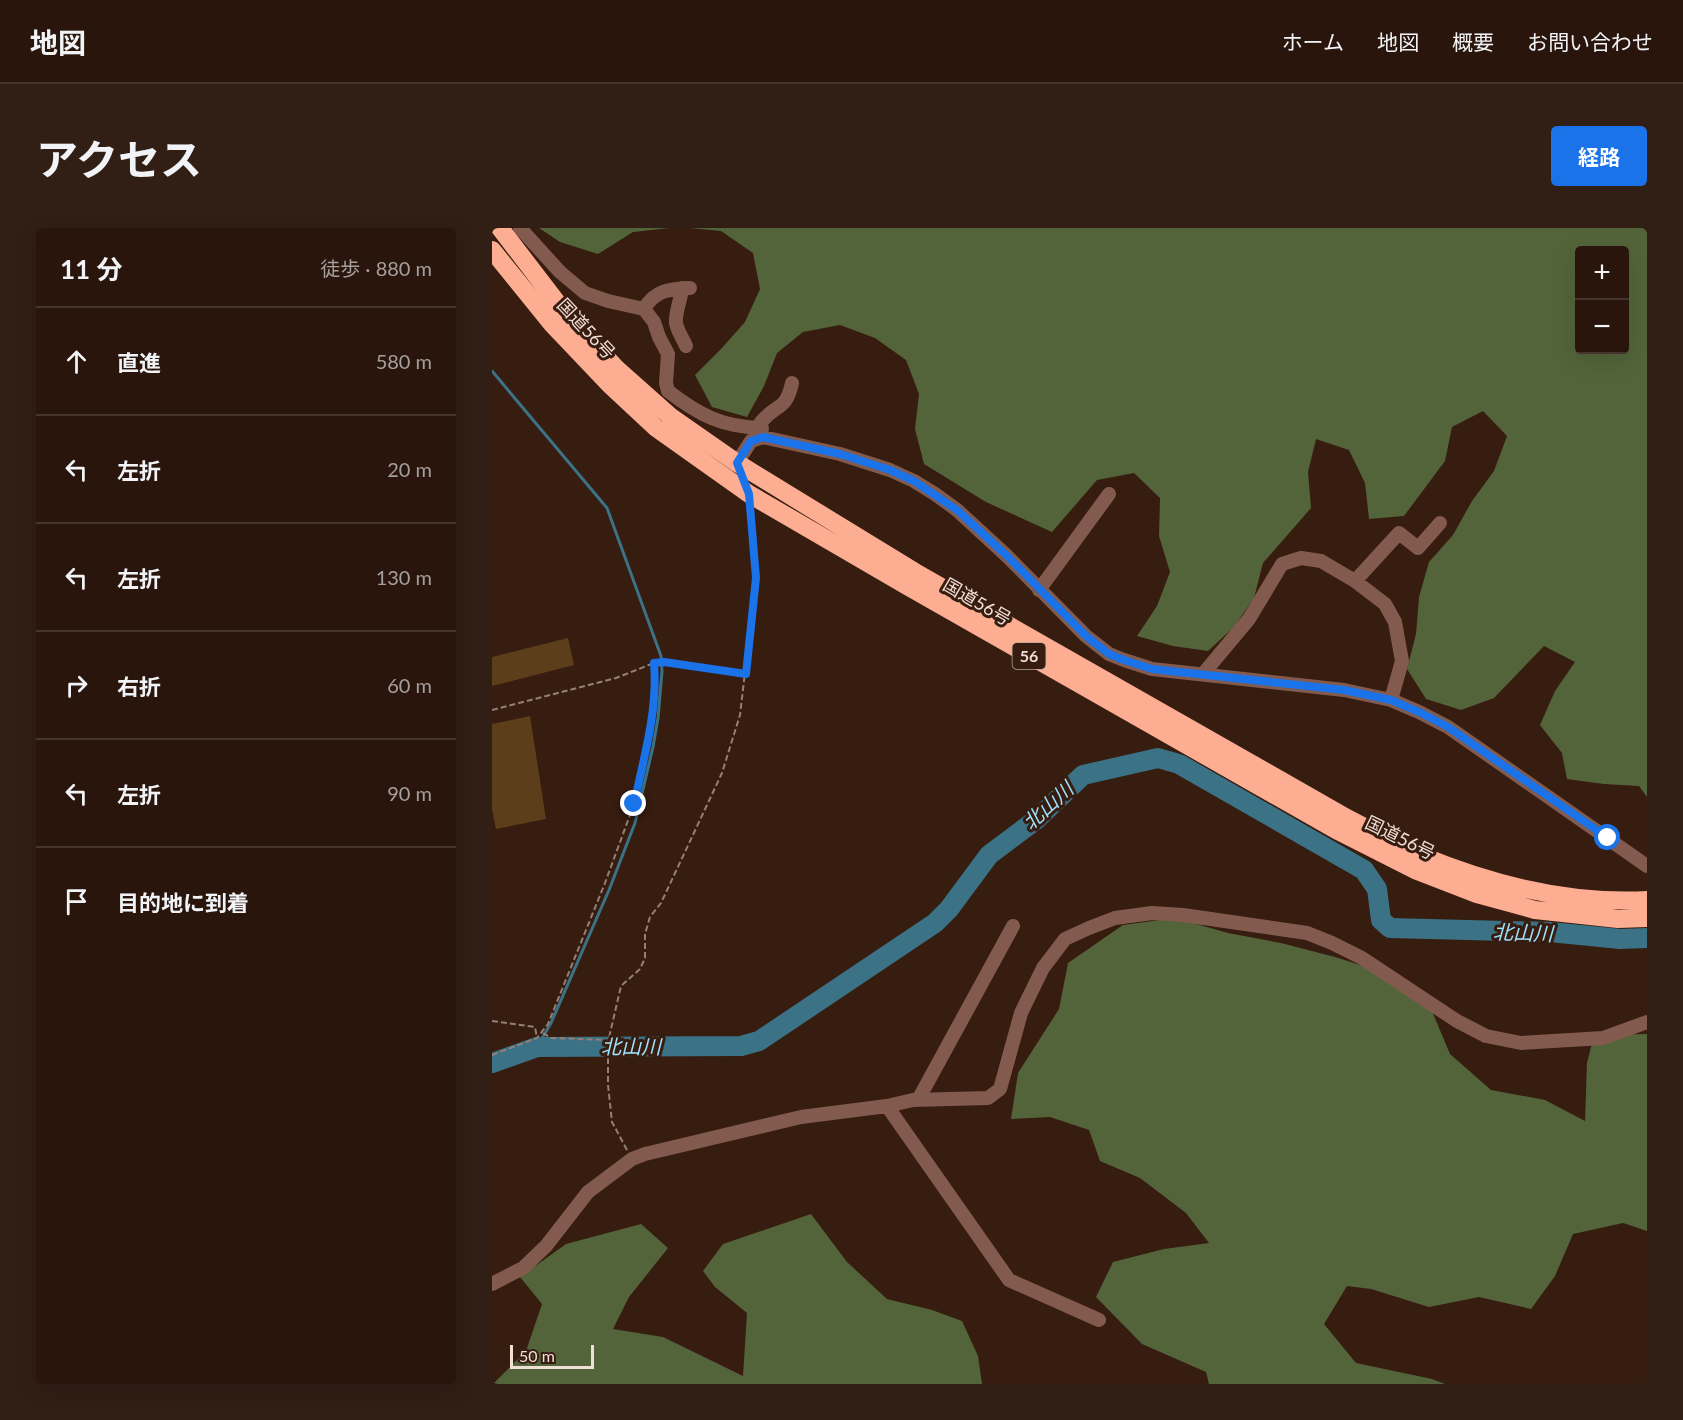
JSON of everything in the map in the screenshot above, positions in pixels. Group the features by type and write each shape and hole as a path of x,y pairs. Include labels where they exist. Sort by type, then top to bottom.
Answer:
{"highway":[{"name":"国道56号","path":"500,228 565,313 617,369 671,417 737,463 1336,830 1415,870 1477,894 1535,910 1618,919 1647,918"},
{"name":"国道56号","path":"492,250 552,324 611,386 656,428 749,494 1091,681 1418,854 1477,876 1537,892 1578,898 1647,900"}],"street":[{"path":"520,228 560,272 585,293 644,309 654,322 668,354 666,383 668,391 689,407 715,421 840,454 890,470 914,481 957,510 1007,556 1086,636 1109,654 1152,669 1344,690 1391,700 1448,727 1647,866"},
{"path":"644,309 649,300 658,292 687,288 677,310 676,324 686,346"},
{"path":"762,432 761,422 770,411 782,406 789,398 792,383"},
{"path":"737,463 751,441 762,432"},
{"path":"1039,590 1109,494"},
{"path":"1355,581 1399,533 1418,548 1440,523"},
{"path":"1203,674 1249,619 1282,564 1301,558 1322,561 1355,581 1385,604 1395,622 1402,661 1391,700"},
{"path":"1091,681 1109,654"},
{"path":"492,1284 523,1268 546,1245 588,1192 632,1159 703,1139 801,1117 918,1100 988,1098 1000,1089 1021,1013 1043,968 1065,939 1115,918 1152,913 1183,915 1307,933 1362,958 1457,1021 1486,1036 1521,1043 1603,1038 1647,1022"},
{"path":"918,1100 1013,926"},
{"path":"887,1106 1009,1280 1099,1320"}],"path":[{"path":"632,1159 612,1122 608,1085 608,1041 621,986 640,969 645,958 645,934 650,917 661,903 722,773 740,715 756,578 749,494"},
{"path":"492,710 616,678 654,663 664,662 746,674"},
{"path":"492,1055 537,1038 548,1024 634,804 652,717 656,678 654,663"},
{"path":"492,1021 535,1027 537,1038"},
{"path":"542,1032 551,1038 608,1041"}],"green space":[{"path":"539,228 669,228 633,232 598,254 560,242"},
{"path":"691,228 1647,228 1647,797 1639,786 1567,779 1562,753 1540,725 1555,691 1575,662 1544,646 1494,698 1461,710 1426,699 1407,669 1416,634 1419,597 1429,562 1453,535 1472,501 1494,471 1507,436 1483,411 1452,427 1445,461 1404,516 1369,519 1365,483 1349,450 1316,439 1308,472 1311,508 1263,563 1254,598 1234,627 1208,651 1173,646 1137,636 1157,606 1170,572 1159,536 1160,498 1134,473 1097,480 1052,532 986,502 924,464 915,429 919,394 906,360 875,338 840,325 803,332 777,353 764,386 747,417 712,407 695,375 745,322 760,289 753,253 721,231"},
{"path":"1175,918 1228,933 1281,943 1335,957 1379,971 1429,1004 1450,1054 1491,1090 1545,1100 1585,1121 1587,1063 1594,1035 1647,1034 1647,1231 1623,1223 1573,1234 1555,1276 1531,1309 1479,1297 1429,1307 1371,1289 1347,1286 1324,1324 1356,1363 1432,1379 1445,1384 1209,1384 1206,1372 1142,1344 1096,1297 1113,1262 1164,1249 1209,1243 1186,1213 1140,1178 1100,1161 1089,1130 1050,1117 1011,1119 1018,1073 1059,1009 1068,963 1123,925"},
{"path":"811,1214 847,1262 887,1299 932,1310 962,1321 978,1356 982,1384 493,1384 526,1351 542,1304 520,1277 566,1244 641,1224 668,1248 629,1297 613,1329 663,1337 743,1376 747,1313 715,1287 703,1271 723,1244"}],"building":[{"path":"568,638 574,665 492,686 492,657"},
{"path":"530,716 546,819 496,829 492,809 492,724"}],"waterway":[{"path":"492,371 607,508 661,656 662,671 653,747 635,823 609,890 551,1023 537,1047"},
{"name":"北山川","path":"492,1063 537,1047 741,1046 759,1041 935,923 949,909 989,855 1037,819 1083,775 1158,758 1179,764 1364,870 1377,889 1381,920 1390,928 1550,932 1620,939 1647,938"}],"route":[{"path":"634,804 652,717 656,678 654,663 664,662 746,674 756,578 749,494 737,463 751,441 763,437 776,438 840,454 890,470 935,494 957,510 1007,556 1062,614 1109,654 1152,669 1344,690 1391,700 1448,727 1608,838"}]}
